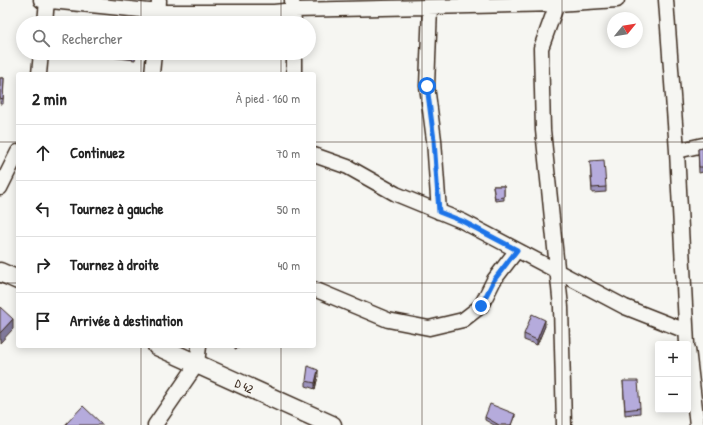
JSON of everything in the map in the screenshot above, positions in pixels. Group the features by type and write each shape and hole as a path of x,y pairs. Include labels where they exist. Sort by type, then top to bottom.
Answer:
{"street":[{"path":"44,16 45,1 159,12 274,12 558,4 616,0"},
{"path":"316,157 348,167 396,194 462,221 625,308 687,338 677,151 666,0"},
{"path":"558,4 541,48 543,130 561,307 564,425"},
{"path":"430,7 427,86 434,140 439,212"},
{"path":"39,72 40,60"},
{"path":"152,72 153,60"},
{"path":"294,60 294,72"},
{"path":"677,151 703,145"},
{"path":"0,188 16,156"},
{"path":"316,290 388,320 429,328 463,320 481,306 494,280 517,250"},
{"path":"0,272 16,279"},
{"name":"D 42","path":"161,348 332,425"},
{"path":"155,425 197,364 199,348"},
{"path":"691,374 697,425"}],"building":[{"path":"0,78 4,78 3,99 0,98"},
{"path":"703,148 703,167 699,167 698,149"},
{"path":"604,160 606,187 592,188 590,161"},
{"path":"493,186 504,186 504,197 495,198"},
{"path":"0,307 13,319 0,333"},
{"path":"532,314 545,320 537,340 524,334"},
{"path":"308,366 318,370 315,383 306,381"},
{"path":"623,381 638,381 640,408 625,410"},
{"path":"490,404 515,414 511,425 499,425 485,417"},
{"path":"83,406 103,425 65,425"}],"route":[{"path":"427,86 434,140 439,212 462,221 517,250 494,280 481,306"}]}
